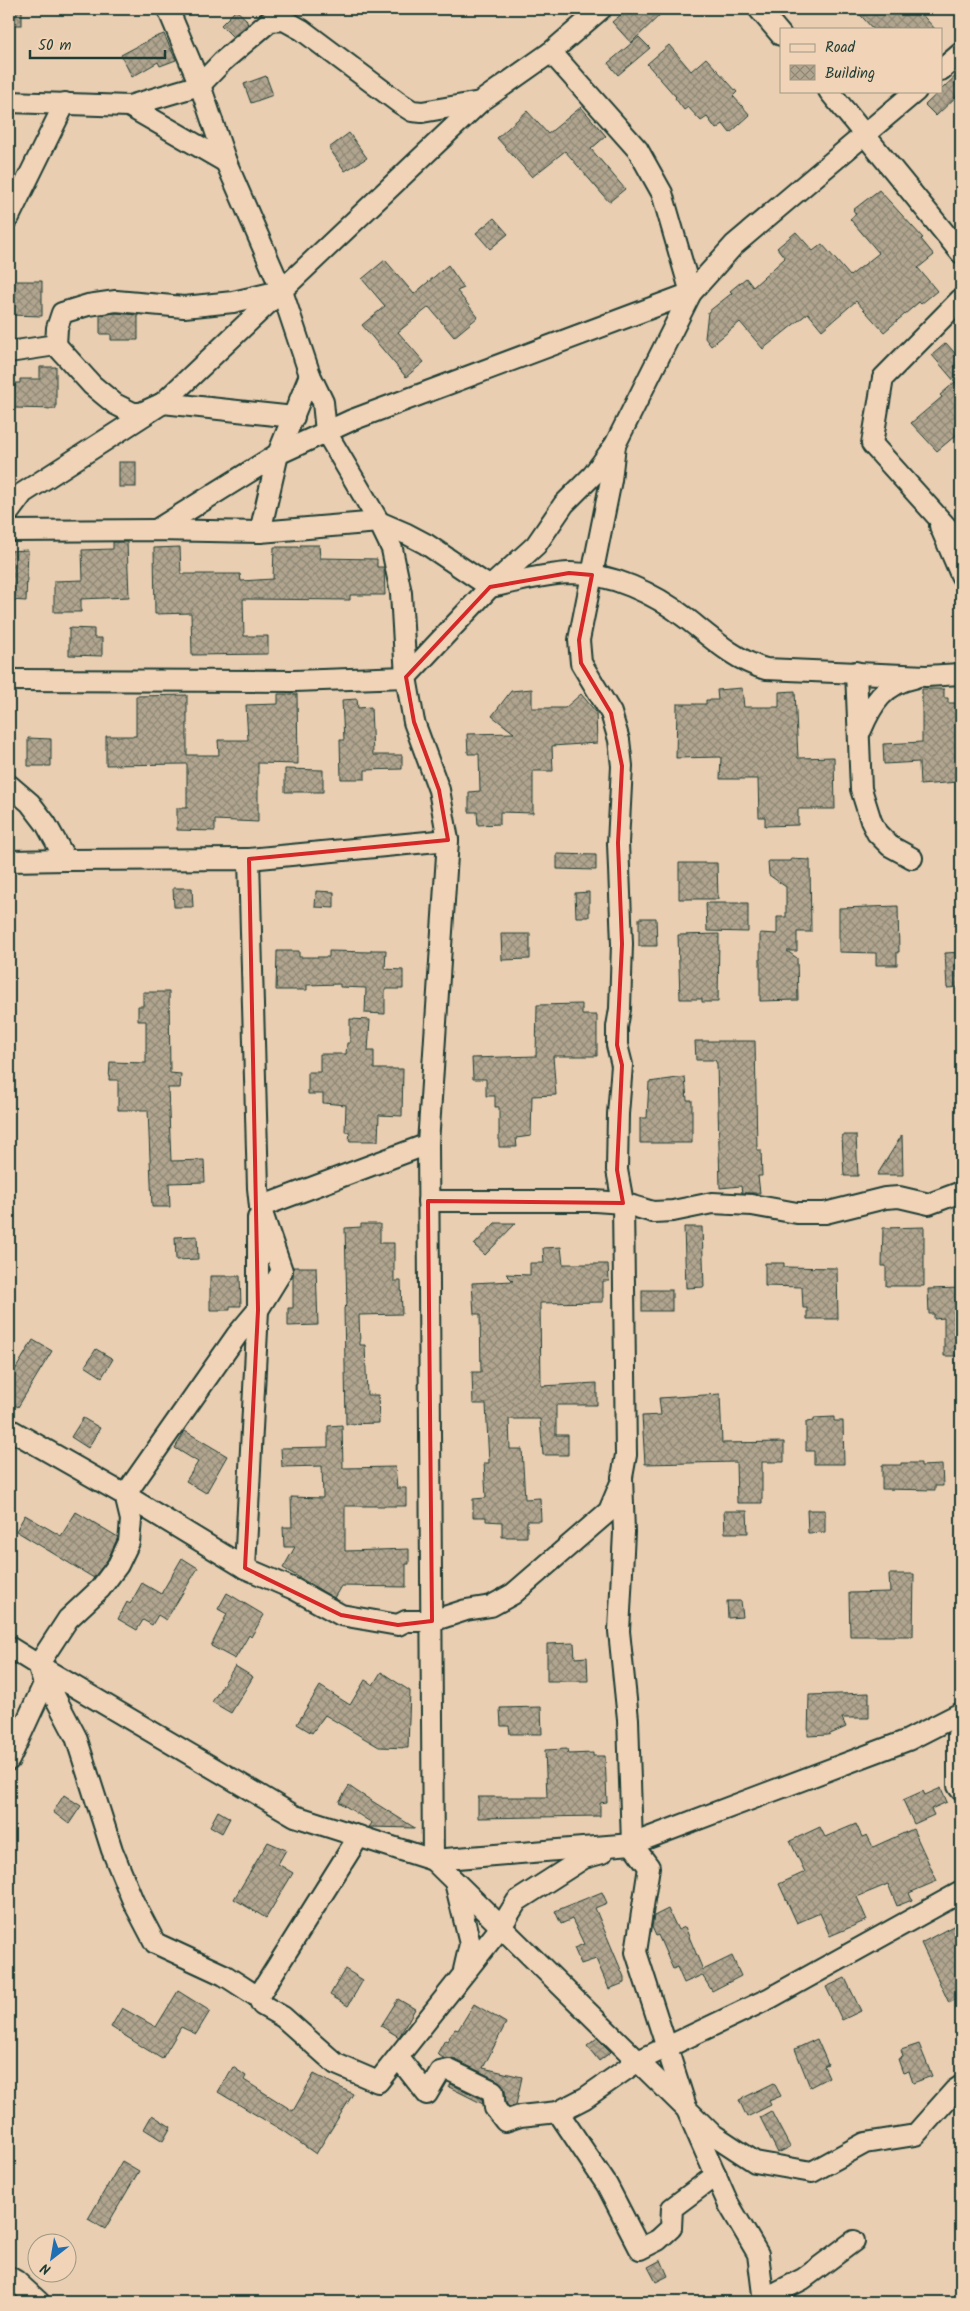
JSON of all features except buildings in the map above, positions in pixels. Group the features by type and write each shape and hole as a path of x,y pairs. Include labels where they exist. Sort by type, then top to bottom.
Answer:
{"street":[{"path":"168,9 200,85 226,162 282,291 310,375 323,402 326,432 379,522 392,549 401,593 406,677 414,722 439,790 448,840 428,1144 433,1860 711,2133 755,2162 812,2172 865,2143 915,2135 955,2090 961,2086"},
{"path":"9,512 23,493 163,403 480,102 551,52 601,9"},
{"path":"759,9 780,34"},
{"path":"9,102 129,106 200,85 222,61 266,24 270,21 284,20 302,30 412,111 428,112 480,102"},
{"path":"551,52 638,150 662,193 691,293"},
{"path":"942,69 961,53"},
{"path":"830,92 961,253"},
{"path":"9,680 294,681 406,677 490,587 536,545 564,504 592,475 615,445 691,293 734,245 915,92"},
{"path":"9,217 65,103"},
{"path":"129,106 226,162"},
{"path":"282,291 233,302 198,306 163,306 116,301 88,305 62,313 57,328 56,345 92,385 122,409 133,413 141,413 163,403 294,416"},
{"path":"156,530 278,454 352,420 691,293"},
{"path":"961,299 883,378 872,444 961,543"},
{"path":"9,352 56,345"},
{"path":"260,532 278,454 310,375"},
{"path":"323,402 352,420"},
{"path":"9,1429 125,1495 245,1568 294,1589 346,1617 398,1625 406,1621 432,1621 466,1610 491,1606 513,1594 608,1511 616,1497 626,1455 623,1203 617,1170 618,1114 622,1065 617,1045 622,944 618,843 622,766 619,740 611,713 581,663 579,640 611,480 615,445"},
{"path":"936,514 961,575"},
{"path":"9,531 156,530 260,532 379,522 426,544 490,587 569,573 592,575 635,588 659,600 750,664 766,669 926,676 961,674"},
{"path":"856,672 861,789 871,821 877,833 890,846 912,858"},
{"path":"860,734 870,707 876,700 893,686 909,679 926,676"},
{"path":"9,785 30,803 46,824 66,860"},
{"path":"9,861 248,859 448,840"},
{"path":"38,1665 68,1619 100,1590 118,1566 129,1542 131,1520 125,1495 237,1335 258,1310 282,1271 259,1197 248,859"},
{"path":"259,1197 428,1144"},
{"path":"428,1201 623,1203 653,1212 673,1211 712,1203 752,1205 797,1213 825,1213 899,1197 929,1204 961,1192"},
{"path":"245,1568 258,1310"},
{"path":"622,1477 624,1532 619,1631 628,1719 632,1844 649,1867 636,1952 687,2110 728,2203 758,2254 764,2300 803,2279 854,2241"},
{"path":"9,1647 295,1816 433,1860 632,1844"},
{"path":"9,1760 44,1684 38,1665"},
{"path":"38,1665 76,1737 112,1850 133,1901 155,1943 224,1975 258,1998 262,2005 283,2017 336,2064 378,2082 501,1927 517,1900 584,1858 632,1844 912,1738 961,1713"},
{"path":"961,1728 958,1735 958,1786 961,1790"},
{"path":"258,1998 358,1836"},
{"path":"455,1882 470,1944 463,1975"},
{"path":"398,2057 427,2094 440,2072 449,2070 493,2091 495,2108 505,2121 520,2116 558,2112 585,2098 638,2061 770,1998 961,1892"},
{"path":"558,2112 607,2185 640,2248 658,2240 671,2228 672,2208 716,2175"},
{"path":"9,2277 39,2302"}],"highlighted area":[{"path":"569,573 592,575 579,640 581,663 611,713 622,766 618,843 622,944 617,1045 622,1065 617,1170 623,1203 428,1201 432,1621 398,1625 341,1615 245,1568 258,1310 249,859 448,840 439,790 414,722 406,677 490,587"}]}
